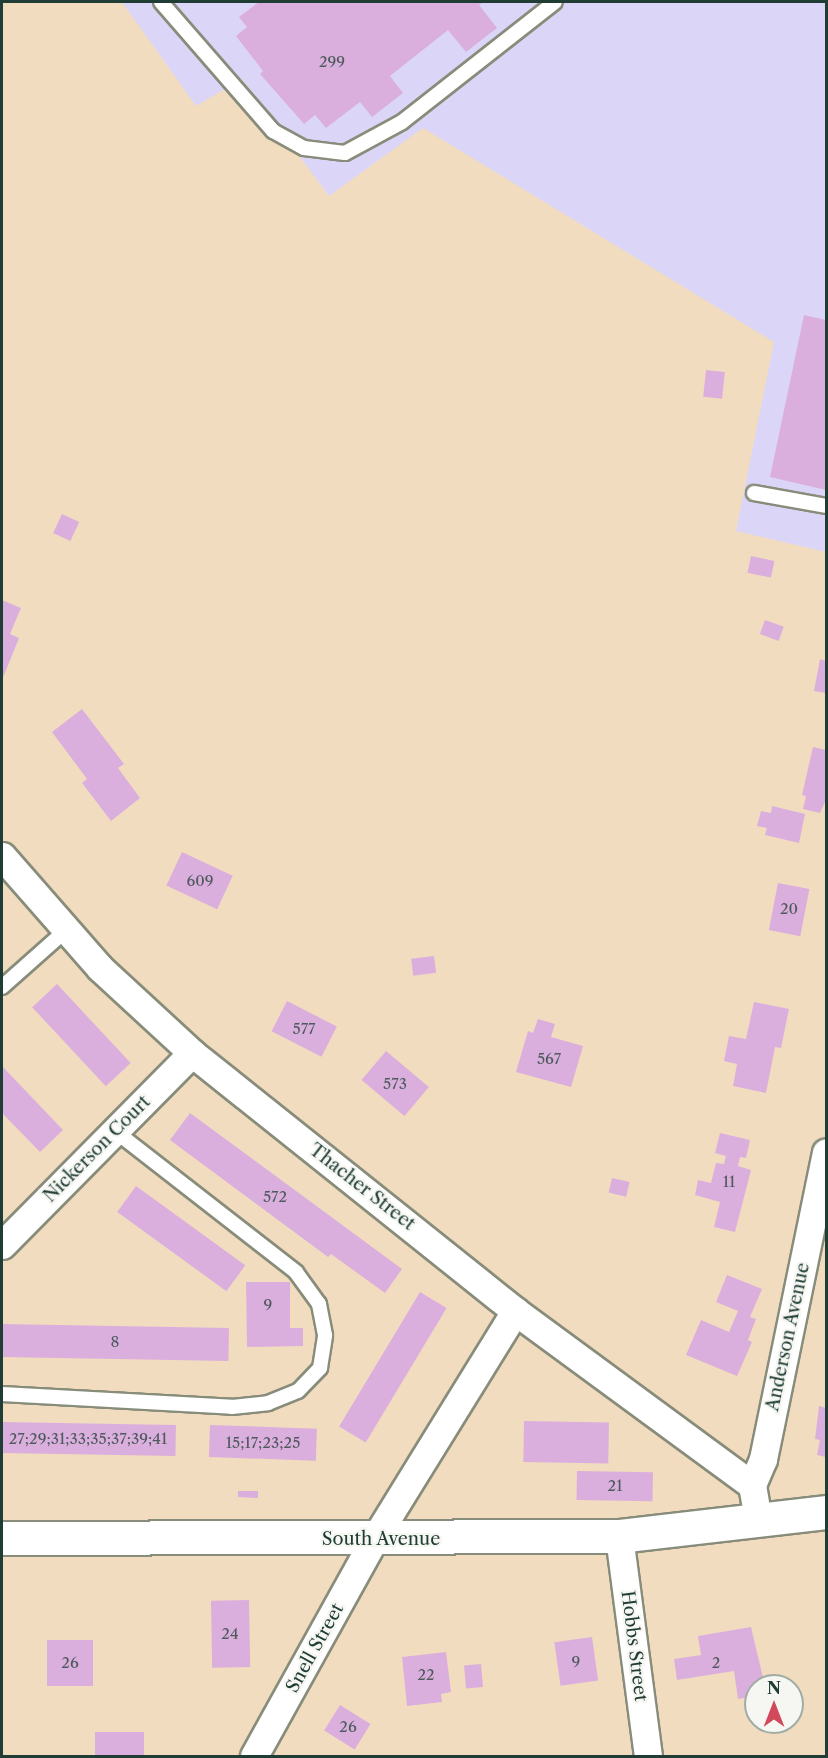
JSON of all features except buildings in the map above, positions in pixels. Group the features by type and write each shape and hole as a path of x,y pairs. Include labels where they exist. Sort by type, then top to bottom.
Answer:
{"highway":[{"path":"759,1521 826,1512"},
{"name":"South Avenue","path":"2,1538 619,1536 759,1521"}],"street":[{"name":"Thacher Street","path":"2,855 65,931 192,1053 515,1311 752,1485"},
{"name":"Nickerson Court","path":"2,1245 192,1053"},
{"name":"Anderson Avenue","path":"752,1485 763,1459 826,1152"},
{"path":"375,1538 515,1311"},
{"path":"752,1485 759,1521"},
{"name":"Hobbs Street","path":"619,1536 648,1756"},
{"name":"Snell Street","path":"254,1756 375,1538"}],"lane":[{"path":"161,2 273,131 304,148 345,153 402,122 555,2"},
{"path":"754,492 826,506"},
{"path":"2,987 65,931"},
{"path":"2,1394 232,1407 268,1403 298,1391 320,1368 325,1335 320,1304 296,1272 115,1131"}],"shaded area":[{"path":"122,2 826,2 826,552 736,531 774,342 423,128 329,196 242,79 196,106"}]}
